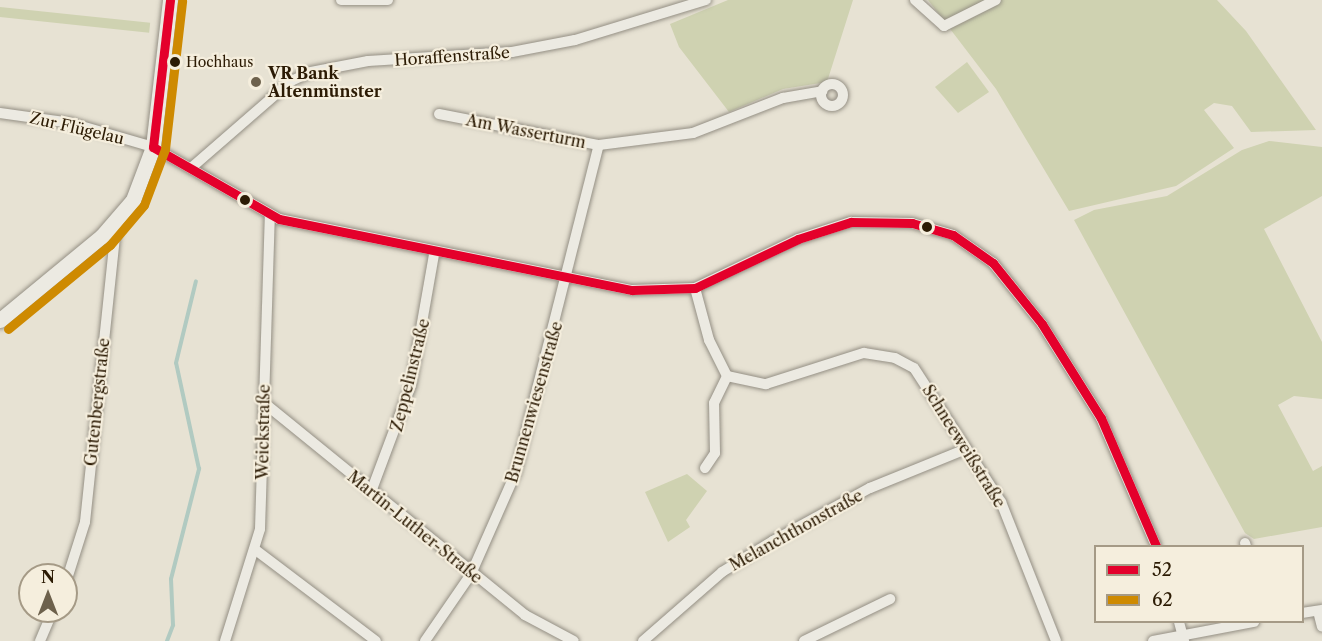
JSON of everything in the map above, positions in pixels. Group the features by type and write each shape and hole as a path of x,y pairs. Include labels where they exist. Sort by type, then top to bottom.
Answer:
{"main road":[{"path":"0,320 117,220 147,173 153,147 170,0"}],"street":[{"path":"341,0 388,0"},
{"name":"Horaffenstraße","path":"191,168 291,81 311,72 368,61 512,52 575,40 706,0"},
{"path":"915,0 944,26 996,0"},
{"name":"Am Wasserturm","path":"439,114 599,145 694,132 783,98 822,91"},
{"name":"Zur Flügelau","path":"0,113 71,123 153,147 270,217 434,254 654,292 695,288 798,239 852,222 912,222 953,235 993,263 1042,324 1101,418 1156,545"},
{"name":"Brunnenwiesenstraße","path":"425,641 471,574 516,472 569,279 599,145"},
{"name":"Weickstraße","path":"225,641 256,550 270,217"},
{"name":"Gutenbergstraße","path":"72,563 85,522 117,220"},
{"name":"Zeppelinstraße","path":"371,492 411,385 434,254"},
{"path":"695,288 709,340 727,376 714,403 715,453 705,468"},
{"name":"Schneeweißstraße","path":"727,376 766,384 844,356 894,358 914,368 934,395 1001,502 1026,553 1056,641"},
{"name":"Martin-Luther-Straße","path":"263,402 471,574 525,615 574,641"},
{"name":"Melanchthonstraße","path":"643,641 722,572 772,541 870,488 966,449"},
{"path":"256,550 376,641"},
{"path":"804,641 890,599"},
{"path":"1304,614 1320,610 1322,627"},
{"path":"40,641 48,623"},
{"path":"1179,623 1183,638"},
{"path":"1153,641 1183,638 1246,623"}],"green space":[{"path":"728,0 853,0 827,82 783,89 729,112 679,47 670,24"},
{"path":"928,0 1217,0 1246,31 1316,130 1251,132 1232,106 1214,103 1204,110 1234,148 1176,186 1069,211 996,89"},
{"path":"0,7 150,23 149,33 0,17"},
{"path":"967,62 989,92 958,113 935,87"},
{"path":"1269,141 1322,147 1322,196 1264,229 1322,342 1322,399 1294,396 1278,405 1313,471 1322,466 1322,527 1254,539 1245,533 1074,220 1094,210 1167,196 1242,150"},
{"path":"687,474 707,491 686,520 690,527 668,542 645,492"}],"waterway":[{"path":"167,641 173,625 171,579 199,469 176,363 196,281"}],"transit line":[{"name":"52","path":"153,147 170,0"},
{"name":"62","path":"8,329 110,245 144,205 165,149 182,1"},
{"name":"52","path":"153,147 279,219 632,290 695,288 798,239 851,222 912,223 953,235 993,263 1042,324 1101,418 1156,545"}],"place":[{"name":"Hochhaus","path":"175,62"},
{"name":"VR Bank Altenmünster","path":"256,82"}]}
